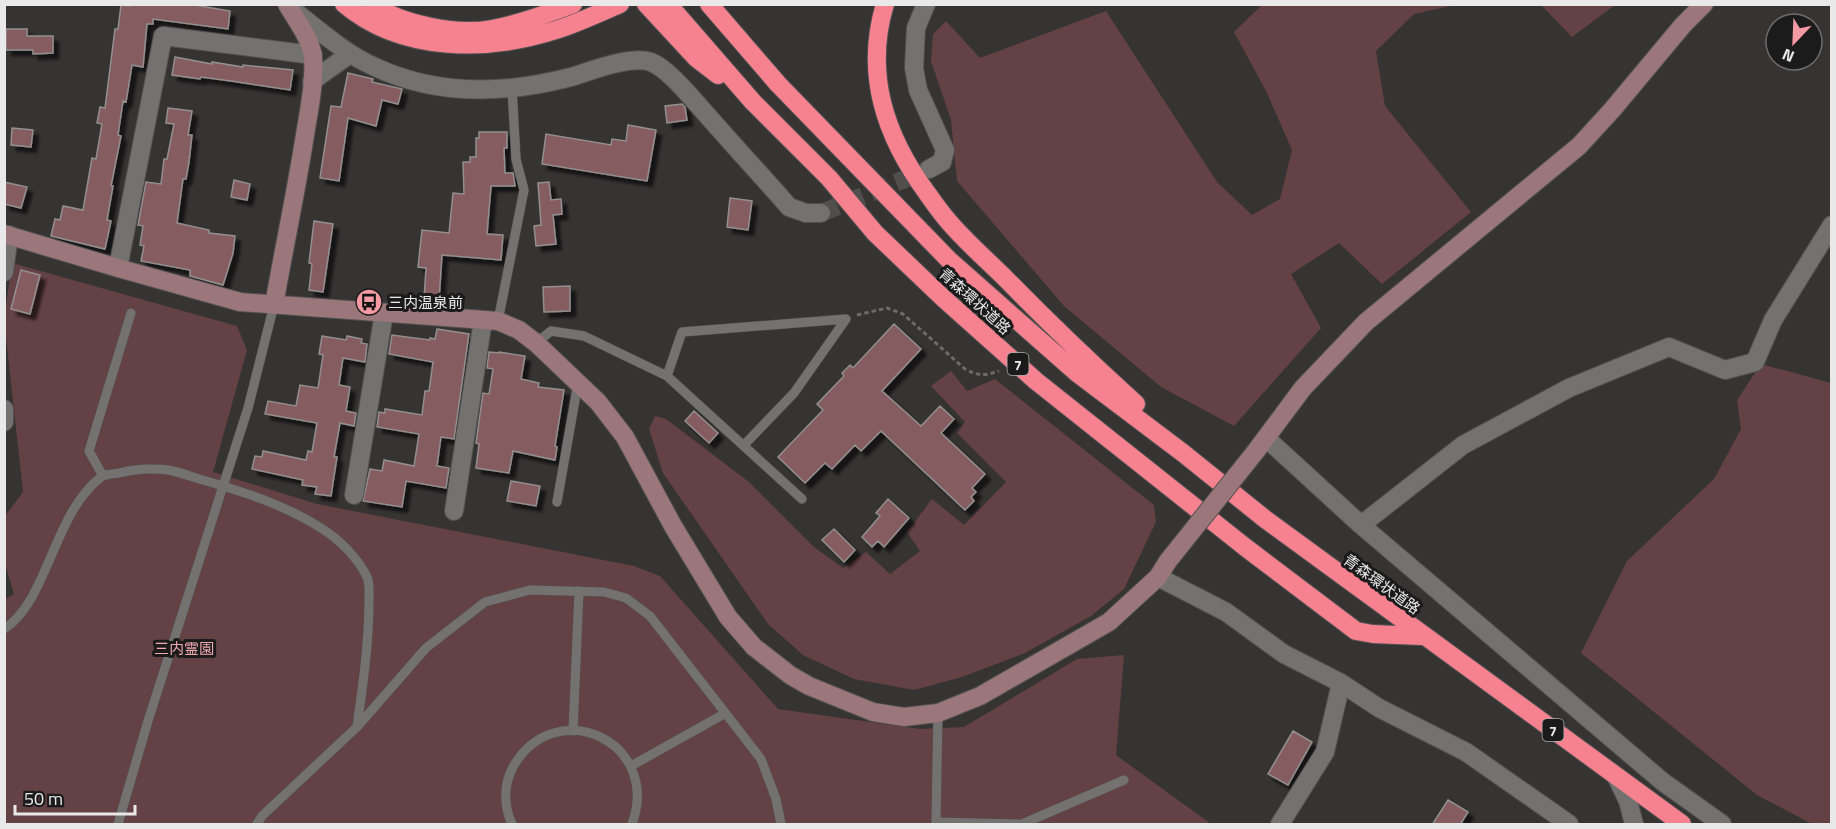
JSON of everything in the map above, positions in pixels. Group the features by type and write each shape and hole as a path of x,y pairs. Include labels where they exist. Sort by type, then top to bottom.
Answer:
{"highway":[{"path":"344,4 382,29 412,39 445,44 472,44 511,40 555,30 620,4"},
{"path":"371,4 386,15 423,26 450,29 490,29 545,15 573,4"},
{"name":"青森環状道路","path":"709,4 778,84 949,260 1077,373 1183,453 1265,519 1682,825"},
{"path":"885,4 879,23 876,57 879,92 888,126 907,166 948,221 1072,346 1144,412 1183,453"},
{"name":"青森環状道路","path":"660,8 696,58 753,102 829,178 875,233 942,297 1054,395 1245,547 1356,631 1423,636"}],"street":[{"path":"926,4 916,28 914,68 918,90 945,150 942,162 929,169"},
{"path":"4,272 7,234 240,302 490,321 519,330 536,343 598,402 625,437 728,617 754,647 790,675 809,686 873,712 904,717 938,713 980,696 1109,622 1163,569 1303,388 1366,322 1579,146 1704,4"},
{"path":"286,5 350,54 375,68 447,88 479,90 512,88 544,83 631,61 651,62 677,82 789,207 806,213 821,213"},
{"path":"274,305 298,180 312,81 313,55 303,30 286,5"},
{"path":"118,268 163,36 313,55"},
{"path":"312,81 350,54"},
{"path":"1361,525 1463,445 1569,388 1669,347 1725,369 1755,362 1773,320 1832,225"},
{"path":"354,495 384,313"},
{"path":"454,511 490,321"},
{"path":"4,409 4,422"},
{"path":"1261,445 1361,525 1663,782 1722,825"},
{"path":"1163,569 1284,654 1341,683 1379,708 1466,752 1569,825"},
{"path":"1280,825 1325,752 1341,683"},
{"path":"1616,776 1628,801 1634,825"},
{"path":"1659,807 1700,809"}],"lane":[{"path":"490,321 524,190 516,159 512,88"},
{"path":"118,825 148,721 248,408 274,305"},
{"path":"103,476 89,451 131,313"},
{"path":"667,376 682,332 846,319"},
{"path":"744,445 794,393 846,319"},
{"path":"536,343 551,331 584,336 667,376 802,499"},
{"path":"557,502 578,383"},
{"path":"4,629 14,623 26,608 63,527 87,492 103,476 135,469 169,470 273,503 323,529 360,564 369,580 369,634 357,727"},
{"path":"257,825 262,816 276,802 357,727 426,648 485,602 530,590 604,592 626,598 650,616 761,759 776,798 782,825"},
{"path":"573,731 579,591"},
{"path":"938,713 936,822 1017,825"},
{"path":"631,766 724,714"},
{"path":"512,825 507,814 506,794 510,774 519,756 534,742 553,733 573,731 591,733 607,740 621,752 631,766 638,787 638,809 632,825"},
{"path":"1022,825 1124,780"}],"path":[{"path":"846,319 886,308 903,314 965,369 986,376 1003,369"}],"green space":[{"path":"1263,4 1455,5 1414,14 1376,51 1385,106 1471,212 1382,284 1339,243 1291,274 1321,328 1234,426 1161,387 1064,306 957,181 951,120 931,61 933,34 946,21 980,58 1106,11 1217,182 1252,215 1280,199 1292,150 1266,91 1234,32"},
{"path":"1541,5 1615,5 1572,37"},
{"name":"三内霊園","path":"12,263 237,326 247,350 213,472 317,504 634,566 660,576 778,709 920,729 964,727 1077,659 1124,655 1116,755 1211,824 5,824 4,600 14,594 5,564 5,516 23,492 4,319"},
{"path":"1761,364 1831,383 1831,824 1812,824 1757,795 1581,653 1627,561 1714,479 1741,429 1737,400"},
{"path":"951,371 967,391 995,379 1154,505 1156,522 1124,589 1091,616 1025,653 962,677 914,690 854,679 803,655 768,624 663,473 649,429 655,416 666,419 749,482 814,547 843,568 866,552 890,574 920,551 907,532 932,499 964,525 1006,482 957,433 965,422 931,386"}],"building":[{"path":"130,4 189,4 230,11 228,29 153,19 153,24 147,24 143,67 132,65 126,102 123,101 118,135 121,136 107,220 111,221 105,249 51,236 55,219 60,220 63,206 83,210 92,158 96,159 102,124 97,123 100,107 105,108 115,29 118,29 121,5 130,6"},
{"path":"6,29 27,29 27,36 53,36 53,53 33,54 33,50 6,50"},
{"path":"175,57 212,64 212,62 243,67 243,65 293,70 290,90 172,75"},
{"path":"348,73 373,79 372,82 402,89 398,104 382,100 376,126 348,118 339,181 320,178 331,106 341,107"},
{"path":"682,104 685,107 687,120 667,123 665,106"},
{"path":"168,108 192,111 188,135 192,135 189,162 186,179 183,179 177,223 209,230 209,233 235,236 233,253 223,285 190,276 190,270 141,261 144,246 140,245 143,226 138,225 146,182 161,184 164,159 167,159 174,124 166,123"},
{"path":"628,125 656,130 647,181 542,164 546,134 611,145 612,139 626,141"},
{"path":"12,128 33,130 31,147 11,145"},
{"path":"479,132 507,132 507,148 504,148 505,173 513,173 515,186 491,186 487,234 503,235 501,260 442,255 439,300 424,299 426,268 418,267 422,230 449,233 453,193 464,194 463,162 470,162 470,157 476,157 476,138 479,138"},
{"path":"234,180 250,184 247,200 231,197"},
{"path":"4,182 27,187 21,208 4,204"},
{"path":"549,182 551,200 561,199 562,214 553,215 556,244 536,246 534,226 541,225 538,183"},
{"path":"730,198 752,201 748,230 727,227"},
{"path":"314,221 333,224 323,292 309,290 312,264 309,263"},
{"path":"21,270 40,275 30,314 11,309"},
{"path":"570,286 570,311 544,312 543,287"},
{"path":"894,324 921,349 882,391 921,426 940,406 954,419 941,433 985,474 972,488 976,492 971,497 974,501 965,510 881,431 861,451 855,445 832,469 825,463 805,483 778,457 823,410 817,404 844,376 842,373 850,365 853,368"},
{"path":"437,329 469,334 454,439 441,437 437,466 449,468 446,488 406,481 402,507 363,501 370,469 382,471 384,460 414,466 419,434 377,427 379,412 385,413 385,409 422,415 425,391 429,391 433,362 389,354 392,335 430,340 430,338 435,339"},
{"path":"322,336 346,340 347,336 362,339 361,343 367,344 365,362 343,358 339,385 350,387 346,411 356,413 354,426 340,423 331,496 315,494 317,487 302,485 303,480 252,469 255,456 262,457 263,451 306,460 308,451 312,452 317,423 265,414 268,401 296,406 300,385 318,388 323,355 319,354"},
{"path":"489,352 525,356 521,379 539,383 538,387 564,390 555,460 513,451 509,473 476,468 479,444 476,443 483,393 489,394 493,369 487,368"},
{"path":"694,411 718,433 709,443 685,421"},
{"path":"511,481 540,486 536,506 507,501"},
{"path":"888,499 909,518 884,547 878,541 872,547 862,537 880,516 876,513"},
{"path":"834,529 855,550 844,562 822,540"},
{"path":"1293,731 1312,742 1288,785 1268,774"},
{"path":"1448,800 1468,812 1460,825 1432,825"}],"tunnel":[{"path":"821,213 927,170"}],"place":[{"name":"三内温泉前","path":"369,302"}]}
